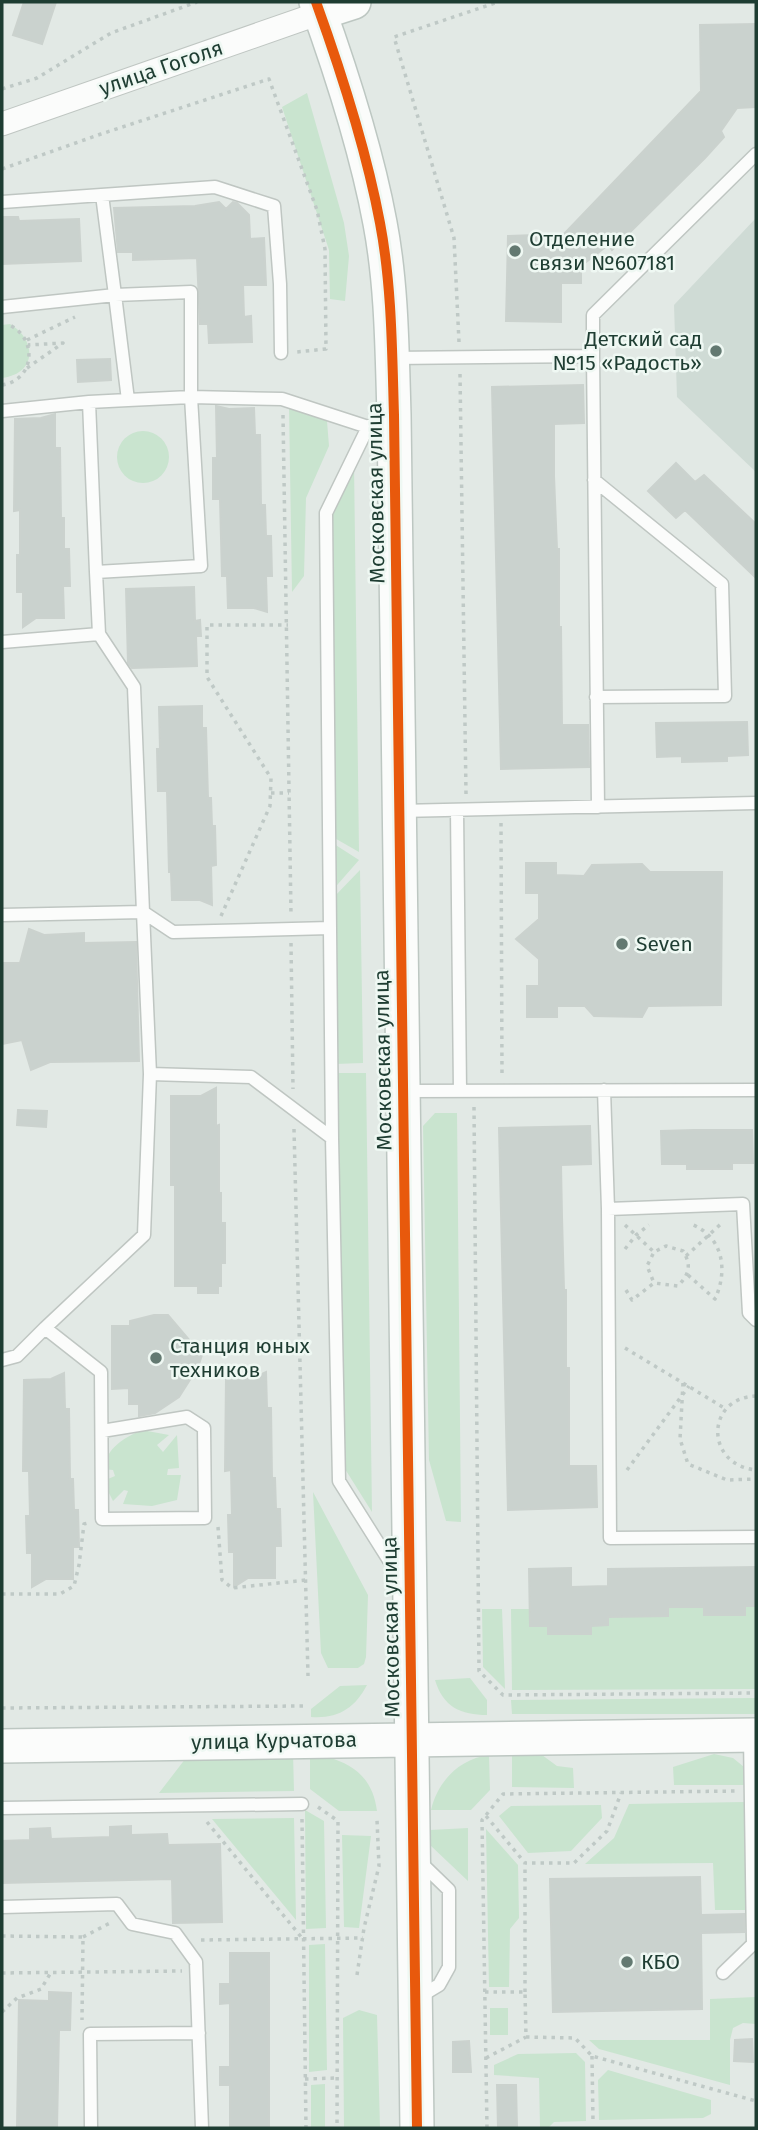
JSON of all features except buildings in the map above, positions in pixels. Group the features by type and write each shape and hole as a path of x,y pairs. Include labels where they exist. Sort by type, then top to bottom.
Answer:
{"street":[{"path":"318,7 354,2"},
{"name":"улица Гоголя","path":"2,124 318,7"},
{"name":"Московская улица","path":"318,7 364,147 380,226 391,319 392,358 381,421 399,811 417,2128"},
{"name":"улица Курчатова","path":"2,1746 753,1735"}],"lane":[{"path":"598,807 593,316 756,154"},
{"path":"2,202 215,187 274,206 280,284 281,353"},
{"path":"102,195 128,400"},
{"path":"2,307 115,295 191,292 191,397 201,566 96,572"},
{"path":"392,358 593,356"},
{"path":"2,411 89,402 191,397 282,398 381,421 326,513 332,1138 339,1481 409,1594"},
{"path":"2,1360 17,1356 144,1235 150,1074 134,687 99,634 89,402"},
{"path":"594,480 722,584 725,696 596,697"},
{"path":"2,642 99,634"},
{"path":"399,811 756,803"},
{"path":"460,1091 462,810"},
{"path":"2,915 144,912 173,932 330,928"},
{"path":"150,1074 251,1077 332,1138"},
{"path":"604,1090 608,1209 610,1538 756,1537"},
{"path":"403,1091 756,1090"},
{"path":"608,1209 743,1205 749,1313 756,1320"},
{"path":"45,1328 101,1372 102,1519 205,1518 204,1428 187,1417 102,1431"},
{"path":"723,1973 753,1944 753,1735"},
{"path":"2,1808 302,1804"},
{"path":"2,1907 117,1904 132,1924 175,1933 196,1962 202,2128"},
{"path":"91,2128 90,2034 198,2032"}],"path":[{"path":"2,89 37,78 111,33 197,2"},
{"path":"462,810 459,358 454,238 394,37 498,2"},
{"path":"2,169 269,79 317,210 325,249 326,349 281,353"},
{"path":"27,342 83,314"},
{"path":"2,384 17,380 29,362 27,342 18,329 10,324"},
{"path":"25,370 63,343 27,342"},
{"path":"282,398 288,625 293,1109 308,1676"},
{"path":"214,931 270,806 271,778 207,677 207,625 288,625"},
{"path":"271,793 289,793"},
{"path":"501,809 502,1090"},
{"path":"474,1091 479,1671 503,1695 756,1693"},
{"path":"686,1256 743,1205"},
{"path":"608,1209 654,1252"},
{"path":"682,1221 698,1227 709,1236 719,1251 723,1268 722,1284 715,1299 688,1275"},
{"path":"623,1257 636,1235 657,1223"},
{"path":"622,1282 632,1300 654,1283 678,1286 690,1270 683,1251 666,1246 654,1252 647,1266 654,1283"},
{"path":"609,1338 726,1409"},
{"path":"683,1383 680,1439 688,1464 727,1480 756,1479"},
{"path":"609,1494 689,1386"},
{"path":"756,1396 735,1401 726,1409 718,1432 724,1455 733,1464 756,1470"},
{"path":"205,1518 217,1523 222,1580 232,1588 306,1580"},
{"path":"2,1594 60,1594 74,1586 84,1524 102,1519"},
{"path":"2,1708 303,1706"},
{"path":"486,2128 482,1820 503,1794 752,1791"},
{"path":"525,1863 574,1863 607,1831 621,1793"},
{"path":"306,2128 302,1796 338,1821 337,2128"},
{"path":"202,1815 303,1940"},
{"path":"486,1815 525,1863 526,2037"},
{"path":"357,1975 379,1866 377,1820"},
{"path":"2,1936 83,1937 125,1914"},
{"path":"82,2024 83,1937"},
{"path":"181,1940 363,1938"},
{"path":"2,1973 196,1971"},
{"path":"2,2012 17,1998 41,1989 51,1973"},
{"path":"485,1992 524,1992"},
{"path":"486,2058 526,2037 575,2038 592,2056 756,2101"},
{"path":"592,2056 593,2122"},
{"path":"305,2079 337,2078"}],"shaded area":[{"name":"Детский сад №15 «Радость»","path":"756,218 756,472 677,397 674,305"}],"green space":[{"path":"307,93 344,223 349,256 345,301 330,299 329,250 282,107"},
{"path":"10,324 25,339 29,356 22,370 2,378 2,325"},
{"path":"289,405 309,411 327,421 329,446 306,498 304,576 292,592"},
{"path":"143,431 153,433 161,439 167,447 167,467 161,475 153,481 143,483 133,481 125,475 119,467 117,457 119,447 125,439 133,433"},
{"path":"354,463 359,852 331,836 328,513"},
{"path":"331,842 359,860 331,892"},
{"path":"360,870 363,1063 335,1064 332,899"},
{"path":"337,1073 366,1073 372,1512 345,1469"},
{"path":"435,1113 457,1113 461,1522 446,1521 429,1460 423,1126"},
{"path":"142,1430 169,1435 157,1445 163,1452 177,1435 179,1468 168,1469 167,1475 181,1475 177,1500 152,1506 123,1504 128,1491 124,1490 113,1501 103,1481 115,1476 113,1470 103,1469 112,1449 122,1440"},
{"path":"313,1492 368,1595 366,1657 364,1664 358,1668 328,1668 321,1653"},
{"path":"756,1606 756,1689 512,1690 511,1609 529,1609 530,1626 548,1626 548,1634 590,1634 591,1626 608,1625 608,1608 628,1617 668,1616 668,1608 704,1607 704,1615 744,1615 745,1607"},
{"path":"482,1609 502,1609 505,1689 483,1667"},
{"path":"470,1678 487,1700 487,1715 454,1708 443,1697 435,1680"},
{"path":"367,1685 357,1700 345,1710 329,1716 311,1717 311,1709 340,1686"},
{"path":"756,1698 756,1714 512,1714 511,1700"},
{"path":"293,1752 294,1791 159,1793 189,1754"},
{"path":"714,1754 733,1758 744,1767 745,1785 674,1785 673,1767"},
{"path":"489,1755 490,1790 471,1810 431,1810 434,1799 451,1773 468,1761"},
{"path":"512,1755 542,1755 557,1766 573,1768 574,1788 512,1787"},
{"path":"327,1757 346,1764 361,1775 372,1791 377,1811 339,1811 310,1789 310,1758"},
{"path":"744,1802 746,1910 715,1910 713,1863 585,1864 614,1838 629,1804"},
{"path":"601,1805 602,1818 571,1851 528,1853 499,1816 511,1806"},
{"path":"305,1810 324,1821 326,1928 306,1929"},
{"path":"294,1818 296,1920 212,1819"},
{"path":"468,1828 468,1881 430,1845 430,1830"},
{"path":"486,1829 518,1865 519,1918 510,1929 509,1987 489,1987"},
{"path":"342,1835 371,1836 359,1928 344,1927"},
{"path":"325,1944 327,2070 309,2072 309,1945"},
{"path":"756,1997 756,2024 743,2023 733,2028 730,2040 730,2085 599,2049 589,2040 710,2040 710,1999"},
{"path":"490,2008 508,2008 508,2035 490,2035"},
{"path":"359,2010 377,2015 380,2128 344,2128 343,2018"},
{"path":"576,2053 585,2062 586,2121 554,2122 548,2128 540,2128 539,2078 494,2075 494,2065 518,2054"},
{"path":"608,2070 711,2100 711,2114 703,2118 599,2120 598,2080"},
{"path":"325,2084 325,2128 311,2128 311,2085"}],"cycle path":[{"path":"316,2 368,167 384,247 391,319 417,2128"}],"place":[{"name":"Отделение связи №607181","path":"515,251"},
{"name":"Детский сад №15 «Радость»","path":"716,351"},
{"name":"Seven","path":"622,944"},
{"name":"Станция юных техников","path":"156,1358"},
{"name":"КБО","path":"627,1962"}]}
